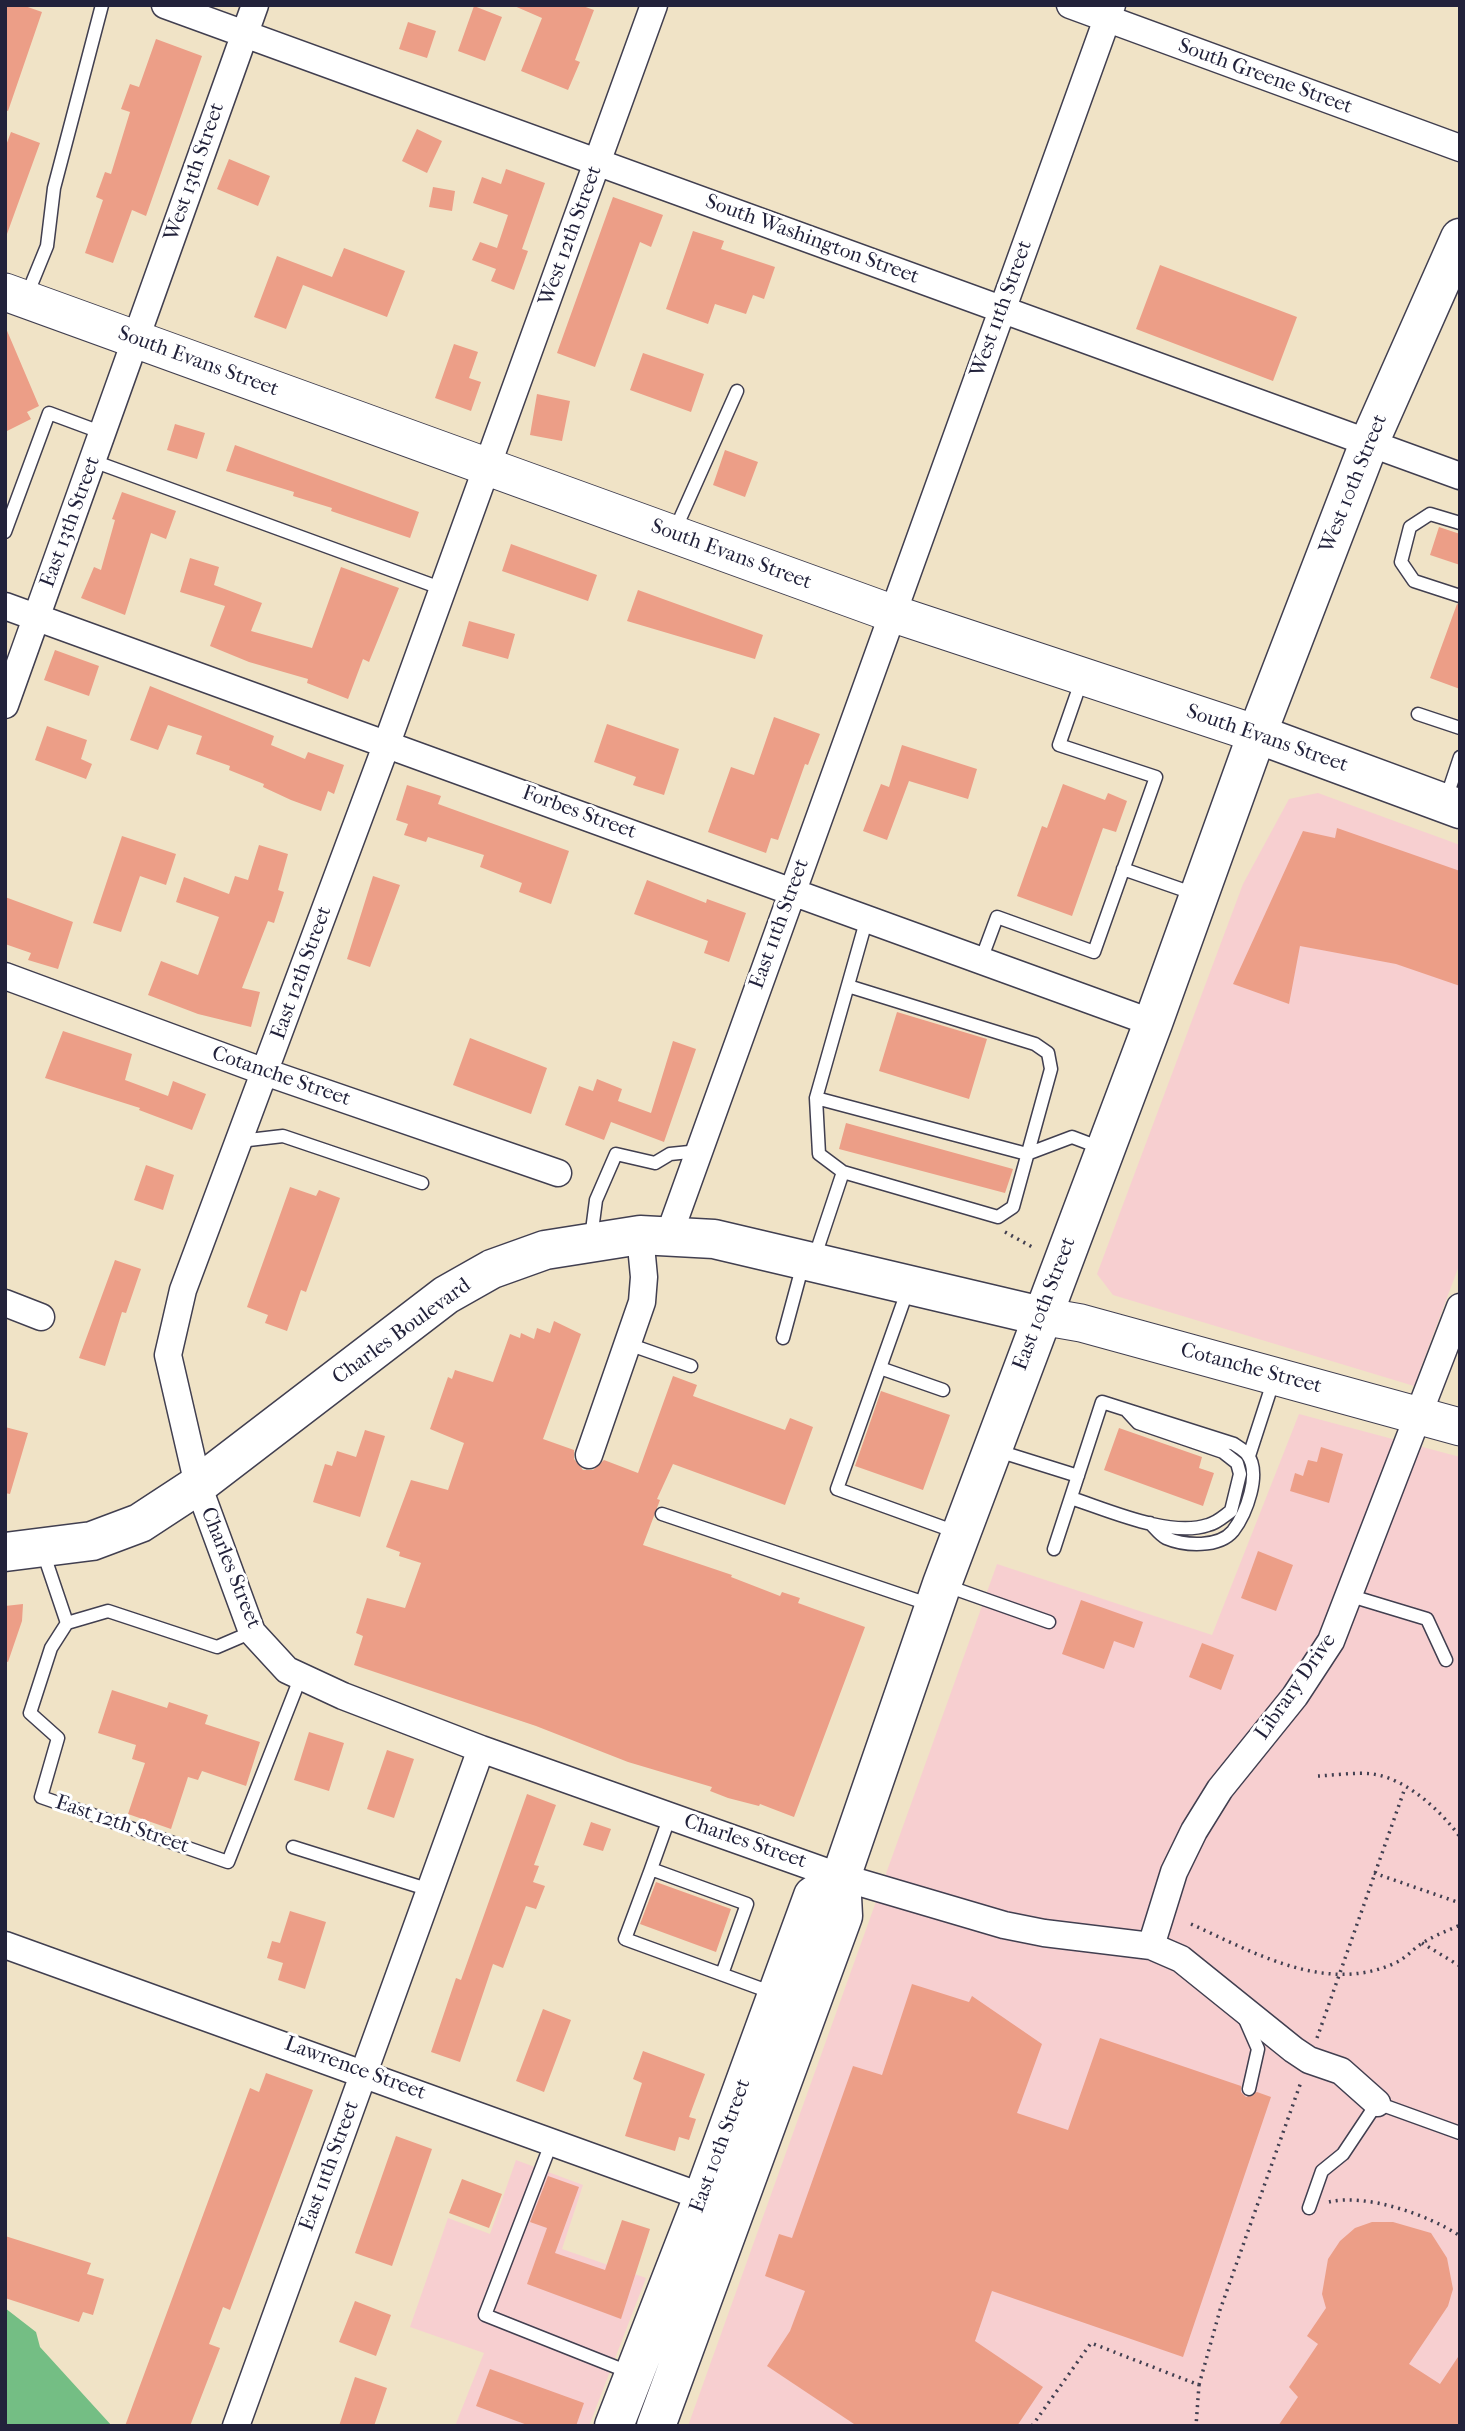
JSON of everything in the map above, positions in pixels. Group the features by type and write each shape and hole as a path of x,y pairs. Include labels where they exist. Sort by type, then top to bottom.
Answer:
{"main road":[{"name":"West 10th Street","path":"1256,734 1369,443 1460,238"},
{"name":"South Evans Street","path":"15,295 891,613 1256,734 1452,806"},
{"name":"East 10th Street","path":"656,2426 843,1916 841,1877 939,1595 1041,1316 1153,1023 1256,734"},
{"name":"Charles Boulevard","path":"24,1550 83,1543 140,1523 198,1485 446,1295 492,1269 545,1250 590,1241 655,1235 714,1239 1041,1316"},
{"name":"Cotanche Street","path":"1041,1316 1081,1323 1460,1427"},
{"name":"East 10th Street","path":"621,2409 703,2197 813,1896 841,1877"}],"street":[{"name":"South Washington Street","path":"164,5 1460,476"},
{"name":"West 13th Street","path":"136,340 255,5"},
{"name":"West 12th Street","path":"488,467 654,5"},
{"name":"South Greene Street","path":"1070,5 1110,12 1460,148"},
{"name":"West 11th Street","path":"891,613 1110,12"},
{"name":"East 13th Street","path":"5,705 136,340"},
{"name":"East 12th Street","path":"198,1485 169,1355 183,1290 488,467"},
{"name":"Forbes Street","path":"5,606 1153,1023"},
{"name":"East 11th Street","path":"655,1235 699,1151 891,613"},
{"name":"Cotanche Street","path":"5,976 265,1072 558,1173"},
{"path":"589,1455 642,1302 644,1277 655,1235"},
{"path":"5,1303 41,1317"},
{"name":"Library Drive","path":"1151,1946 1174,1872 1194,1831 1220,1789 1295,1696 1321,1659 1351,1596 1460,1307"},
{"name":"Charles Street","path":"198,1485 252,1632 288,1670 343,1696 481,1749 841,1877 1004,1925 1044,1933 1151,1946 1181,1959 1301,2055 1341,2071 1377,2103"},
{"name":"East 11th Street","path":"236,2426 481,1749"},
{"name":"Lawrence Street","path":"5,1945 364,2072 703,2197"}],"lane":[{"path":"15,295 47,246 54,188 103,5"},
{"path":"674,534 737,391"},
{"path":"5,531 49,413 103,433"},
{"path":"93,461 443,589"},
{"path":"1460,523 1430,514 1410,527 1401,562 1415,581 1460,596"},
{"path":"981,960 997,917 1094,952 1156,778 1059,746 1083,676"},
{"path":"1418,714 1460,728"},
{"path":"1452,806 1460,757"},
{"path":"1123,869 1198,895"},
{"path":"848,986 1035,1044 1048,1053 1051,1069 1013,1207 998,1217 843,1172 819,1154 816,1098 867,918"},
{"path":"816,1098 1027,1154 1072,1137 1104,1149"},
{"path":"240,1141 283,1136 422,1183"},
{"path":"590,1241 596,1200 617,1154 655,1163 670,1154 699,1151"},
{"path":"783,1338 808,1262 843,1172"},
{"path":"909,1286 837,1489 961,1534"},
{"path":"628,1344 691,1366"},
{"path":"880,1368 943,1390"},
{"path":"1150,1523 1164,1537 1192,1544 1212,1543 1232,1532 1246,1505 1253,1477 1249,1456 1275,1376"},
{"path":"1054,1549 1101,1402 1234,1444 1249,1456"},
{"path":"1071,1498 1150,1523 1206,1526 1231,1511 1240,1474 1237,1463 1223,1452 1138,1423 1123,1408"},
{"path":"992,1449 1078,1476"},
{"path":"663,1514 939,1595 1049,1622"},
{"path":"24,1550 67,1623 108,1611 217,1647 252,1632"},
{"path":"1351,1596 1427,1619 1446,1660"},
{"name":"East 12th Street","path":"67,1623 51,1648 30,1713 58,1738 40,1797 228,1862 301,1676"},
{"path":"670,1816 625,1939 777,1995"},
{"path":"293,1847 430,1890"},
{"path":"651,1869 747,1905 722,1975"},
{"path":"1238,2004 1258,2049 1249,2089"},
{"path":"1310,2208 1322,2171 1343,2154 1377,2103 1460,2133"},
{"path":"552,2141 485,2315 621,2409"}],"path":[{"path":"998,1217 1006,1234 1034,1248"},
{"path":"1318,1776 1374,1774 1405,1787 1429,1803 1460,1837"},
{"path":"1315,2044 1405,1787"},
{"path":"1374,1873 1460,1903"},
{"path":"1191,1924 1282,1965 1338,1976 1360,1974 1397,1963 1422,1943 1460,1925"},
{"path":"1422,1943 1460,1966"},
{"path":"1196,2426 1199,2385 1220,2310 1303,2078"},
{"path":"1334,2201 1356,2199 1405,2211 1460,2236"},
{"path":"1032,2426 1091,2343 1199,2385"}],"shaded area":[{"path":"1318,793 1460,845 1460,1263 1414,1386 1113,1295 1097,1274 1243,884 1289,799"},
{"path":"1299,1414 1460,1457 1460,2426 688,2426 997,1564 1212,1635"},
{"path":"516,2160 583,2185 562,2249 646,2278 589,2426 455,2426 484,2353 410,2327 448,2218 490,2234"}],"green space":[{"path":"5,2308 36,2332 40,2347 112,2426 5,2426"}],"building":[{"path":"5,5 22,5 42,12 8,111 5,110"},
{"path":"512,5 580,5 594,10 575,60 580,62 568,90 521,71 542,18"},
{"path":"474,6 502,17 485,61 458,51"},
{"path":"408,22 436,31 427,58 399,49"},
{"path":"156,39 202,56 146,216 132,210 113,263 85,253 103,200 96,197 105,172 111,174 130,112 121,109 130,84 139,87"},
{"path":"417,129 442,141 427,173 402,161"},
{"path":"11,132 40,143 7,234 5,148"},
{"path":"229,159 270,176 258,206 217,189"},
{"path":"506,169 545,183 522,249 528,251 514,290 491,281 496,269 472,260 480,242 497,248 508,215 473,203 482,177 501,184"},
{"path":"433,187 455,191 452,211 429,207"},
{"path":"613,197 663,215 651,247 640,242 595,367 557,353"},
{"path":"693,231 724,241 721,249 775,267 764,299 753,295 746,314 715,304 708,324 666,309"},
{"path":"344,248 405,271 387,317 303,285 286,329 254,317 277,256 332,277"},
{"path":"1160,265 1297,317 1273,381 1136,329"},
{"path":"5,326 39,406 27,412 31,419 5,432"},
{"path":"454,344 478,352 469,378 481,382 471,411 435,398"},
{"path":"643,353 704,374 691,412 630,390"},
{"path":"537,394 570,401 562,441 530,435"},
{"path":"175,424 205,433 197,459 167,450"},
{"path":"235,445 419,512 410,538 293,496 294,492 226,471"},
{"path":"725,450 758,462 745,497 713,485"},
{"path":"122,492 176,511 166,539 151,533 125,615 81,598 94,567 101,570 115,520 112,519"},
{"path":"1439,527 1460,534 1460,565 1430,555"},
{"path":"511,544 597,575 588,601 502,571"},
{"path":"190,558 219,567 214,585 262,603 251,631 312,648 341,567 399,588 369,662 363,659 348,699 307,683 308,679 249,662 210,646 225,606 180,592"},
{"path":"638,590 763,635 755,659 627,621"},
{"path":"1457,604 1460,605 1460,689 1430,678"},
{"path":"469,621 515,634 508,659 462,646"},
{"path":"55,650 99,666 89,696 44,680"},
{"path":"150,686 274,736 271,745 305,759 308,752 344,765 334,794 328,791 321,811 291,800 263,787 264,784 229,770 230,766 196,754 202,736 168,725 158,750 130,740"},
{"path":"774,717 820,734 808,765 805,764 778,840 771,838 766,853 708,832 731,767 754,775"},
{"path":"607,724 679,749 664,795 633,785 636,777 594,762"},
{"path":"47,726 87,740 81,759 92,764 86,779 35,760"},
{"path":"902,745 977,769 968,799 909,781 887,840 863,831 881,784 889,787"},
{"path":"1063,784 1105,800 1108,793 1127,801 1116,832 1103,828 1072,916 1017,896 1042,826 1047,828"},
{"path":"407,785 441,796 438,804 569,851 551,904 519,892 522,883 480,867 484,855 428,837 426,842 404,835 408,824 396,820"},
{"path":"1337,828 1460,871 1460,986 1396,964 1300,946 1289,1004 1233,984 1303,831 1335,838"},
{"path":"122,836 176,854 166,885 140,876 121,932 93,923"},
{"path":"259,845 288,854 278,890 284,892 274,923 268,921 242,988 260,992 251,1027 198,1014 148,995 161,961 198,975 219,917 176,902 184,877 229,894 235,876 248,880"},
{"path":"373,876 400,885 370,967 347,959"},
{"path":"647,880 706,903 707,899 746,913 729,962 704,953 708,941 634,914"},
{"path":"5,897 73,922 58,969 28,960 31,953 5,944"},
{"path":"897,1012 987,1039 969,1099 879,1071"},
{"path":"63,1031 132,1054 125,1080 168,1096 173,1081 206,1094 192,1130 139,1110 140,1108 45,1078"},
{"path":"470,1038 547,1068 531,1114 453,1085"},
{"path":"673,1041 696,1049 664,1142 611,1122 604,1140 565,1125 579,1086 593,1091 597,1079 622,1089 618,1101 651,1113"},
{"path":"846,1123 1013,1169 1005,1193 839,1149"},
{"path":"146,1165 174,1175 163,1210 134,1200"},
{"path":"290,1187 316,1196 319,1190 340,1198 306,1292 301,1290 287,1331 265,1323 268,1315 247,1307"},
{"path":"115,1260 141,1269 126,1313 122,1312 105,1366 79,1358"},
{"path":"554,1321 581,1334 543,1439 574,1450 574,1459 583,1470 593,1470 604,1460 638,1473 673,1376 697,1385 693,1396 785,1430 790,1418 813,1427 785,1505 673,1464 657,1499 660,1500 643,1545 732,1575 731,1577 780,1596 782,1592 800,1598 798,1603 865,1627 794,1817 760,1804 759,1806 728,1798 710,1791 712,1787 628,1762 536,1726 354,1665 363,1636 356,1633 367,1598 405,1608 421,1563 399,1556 400,1552 386,1547 411,1480 448,1490 464,1443 430,1429 448,1377 452,1379 455,1370 493,1382 510,1334 520,1338 521,1333 534,1339 537,1328 550,1333"},
{"path":"881,1391 950,1415 923,1490 855,1466"},
{"path":"5,1427 28,1433 10,1494 5,1493"},
{"path":"1119,1428 1202,1457 1199,1468 1214,1473 1203,1506 1104,1470"},
{"path":"365,1430 385,1436 360,1517 313,1502 325,1464 332,1466 337,1451 356,1457"},
{"path":"1321,1447 1343,1454 1329,1503 1290,1491 1295,1473 1303,1476 1308,1460 1317,1462"},
{"path":"1258,1551 1293,1565 1276,1611 1241,1598"},
{"path":"1081,1600 1143,1622 1134,1648 1114,1641 1104,1669 1062,1654"},
{"path":"23,1604 22,1621 8,1662 5,1661 5,1606"},
{"path":"1202,1643 1234,1655 1221,1690 1189,1677"},
{"path":"112,1690 167,1708 169,1702 208,1715 205,1724 260,1742 246,1786 202,1771 198,1780 188,1777 171,1829 128,1814 145,1763 132,1759 136,1745 98,1733"},
{"path":"309,1732 344,1743 329,1791 294,1780"},
{"path":"387,1750 414,1759 394,1818 367,1809"},
{"path":"527,1794 556,1805 534,1865 539,1866 533,1882 545,1886 536,1909 526,1906 503,1968 493,1964 460,2062 431,2052 456,1978 461,1980"},
{"path":"591,1822 611,1829 603,1851 583,1845"},
{"path":"656,1882 731,1909 716,1952 640,1924"},
{"path":"290,1911 326,1922 305,1989 278,1980 283,1963 267,1958 272,1941 280,1943"},
{"path":"912,1984 969,2002 972,1996 1042,2044 1017,2113 1068,2130 1100,2038 1241,2086 1241,2092 1246,2097 1257,2092 1271,2097 1183,2357 992,2291 975,2341 1043,2387 1017,2426 857,2426 767,2366 790,2331 805,2291 765,2276 779,2234 792,2238 853,2066 882,2075"},
{"path":"543,2009 571,2020 544,2092 516,2081"},
{"path":"643,2051 705,2074 689,2117 696,2119 689,2140 679,2137 675,2151 625,2136 642,2083 633,2079"},
{"path":"266,2073 313,2090 230,2310 223,2307 209,2344 220,2348 190,2426 125,2426 250,2088 259,2092"},
{"path":"396,2136 432,2149 392,2266 355,2253"},
{"path":"548,2176 579,2187 555,2253 605,2270 622,2220 650,2229 621,2319 527,2284 547,2228 530,2222"},
{"path":"462,2179 502,2194 489,2228 449,2213"},
{"path":"1372,2222 1393,2222 1431,2233 1447,2258 1453,2289 1448,2306 1409,2364 1440,2384 1460,2354 1460,2426 1278,2426 1298,2397 1289,2387 1318,2344 1307,2336 1326,2308 1322,2294 1328,2259 1340,2241 1355,2228"},
{"path":"5,2236 91,2263 87,2274 104,2279 93,2315 83,2312 79,2322 5,2298"},
{"path":"355,2301 391,2315 376,2356 339,2342"},
{"path":"490,2369 584,2403 576,2426 530,2426 476,2406"},
{"path":"355,2377 387,2388 374,2426 339,2426"}]}
